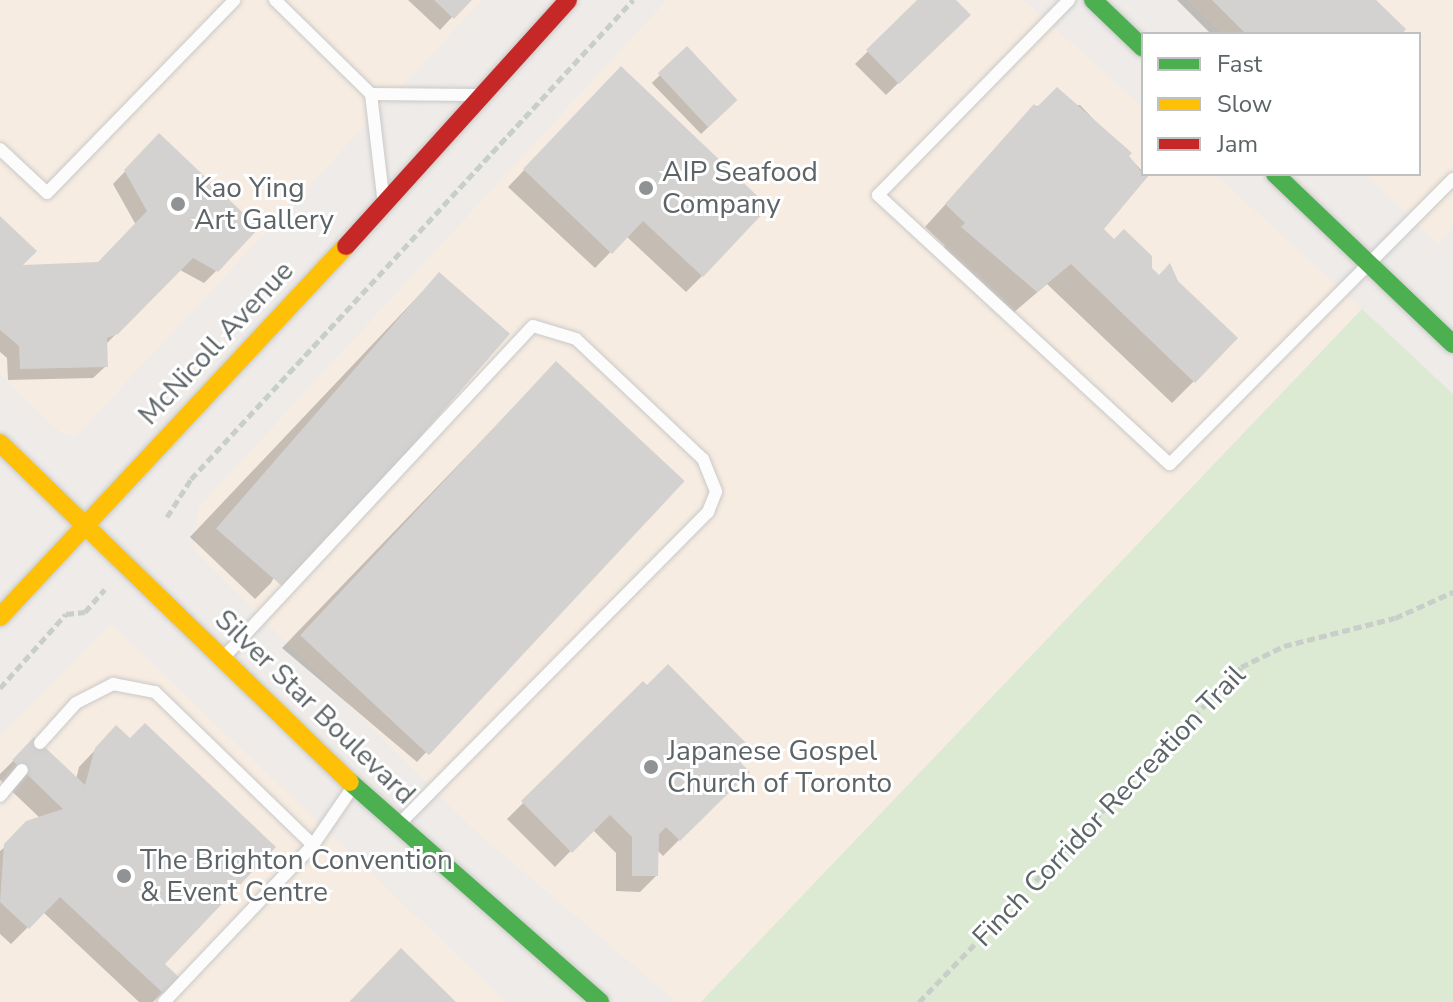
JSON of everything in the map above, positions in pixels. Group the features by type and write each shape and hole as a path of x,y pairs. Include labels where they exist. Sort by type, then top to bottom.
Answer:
{"main road":[{"name":"McNicoll Avenue","path":"0,617 384,206 568,0"},
{"path":"1093,0 1141,46"},
{"path":"1277,176 1453,344"},
{"name":"Silver Star Boulevard","path":"0,443 354,786 600,1002"}],"lane":[{"path":"0,149 47,193 235,0"},
{"path":"275,0 371,94 384,206"},
{"path":"1069,0 878,195 1170,464 1367,262 1453,179"},
{"path":"371,94 484,95"},
{"path":"223,658 533,326 576,339 703,459 716,492 708,512 398,825"},
{"path":"40,743 76,703 113,684 155,692 313,845"},
{"path":"0,796 22,770"},
{"path":"164,1002 313,845 354,786"}],"path":[{"path":"167,517 191,479 633,0"},
{"name":"Finch Corridor Recreation Trail","path":"919,1002 1241,667 1284,646 1395,618 1453,592"},
{"path":"0,688 66,614 85,612"}],"shaded area":[{"path":"0,0 482,0 76,436 60,432 0,374"},
{"path":"667,0 1024,0 1141,106 1141,176 1217,176 1362,309 701,1002 677,1002 472,828 194,550 198,508"},
{"path":"1187,0 1453,0 1453,228 1438,244 1368,176 1421,176 1421,32 1220,32"},
{"path":"111,624 506,1002 0,1002 0,737"}],"green space":[{"path":"1362,309 1453,394 1453,1002 701,1002"}],"building":[{"path":"434,0 472,0 454,19"},
{"path":"917,0 956,0 971,15 899,84 866,50"},
{"path":"1212,0 1376,0 1406,29 1404,32 1244,32"},
{"path":"687,46 737,100 708,127 658,73"},
{"name":"AIP Seafood Company","path":"621,66 769,207 703,277 643,221 612,254 523,169"},
{"path":"1057,87 1132,153 1129,156 1141,176 1148,176 1104,229 1114,239 1124,229 1152,256 1152,268 1159,275 1170,263 1178,281 1238,338 1195,383 1071,264 1037,292 961,227 965,223 945,204 1034,104 1037,107"},
{"path":"159,133 259,228 218,272 193,258 118,334 107,338 108,367 20,369 19,346 0,330 0,216 37,251 23,265 98,262 147,211 124,170"},
{"path":"439,272 510,334 287,590 216,529"},
{"path":"556,361 685,481 429,755 300,635"},
{"name":"Japanese Gospel Church of Toronto","path":"668,664 749,746 736,758 750,772 680,841 666,827 659,834 658,876 632,876 632,837 610,815 572,853 521,801 643,681 647,685"},
{"name":"The Brighton Convention & Event Centre","path":"145,723 276,847 165,964 180,978 164,994 60,897 29,929 0,902 4,844 26,821 63,809 12,760 34,737 85,785 95,748 116,725 130,738"},
{"path":"401,948 456,1002 349,1002"}],"traffic: fast":[{"path":"1093,0 1141,46"},
{"path":"1277,176 1453,344"},
{"path":"350,782 600,1002"}],"traffic: slow":[{"path":"0,617 346,246"},
{"path":"0,443 350,782"}],"traffic: jam":[{"path":"346,246 568,0"}],"place":[{"name":"AIP Seafood Company","path":"646,188"},
{"name":"Kao Ying Art Gallery","path":"178,204"},
{"name":"Japanese Gospel Church of Toronto","path":"651,767"},
{"name":"The Brighton Convention & Event Centre","path":"124,876"}]}
